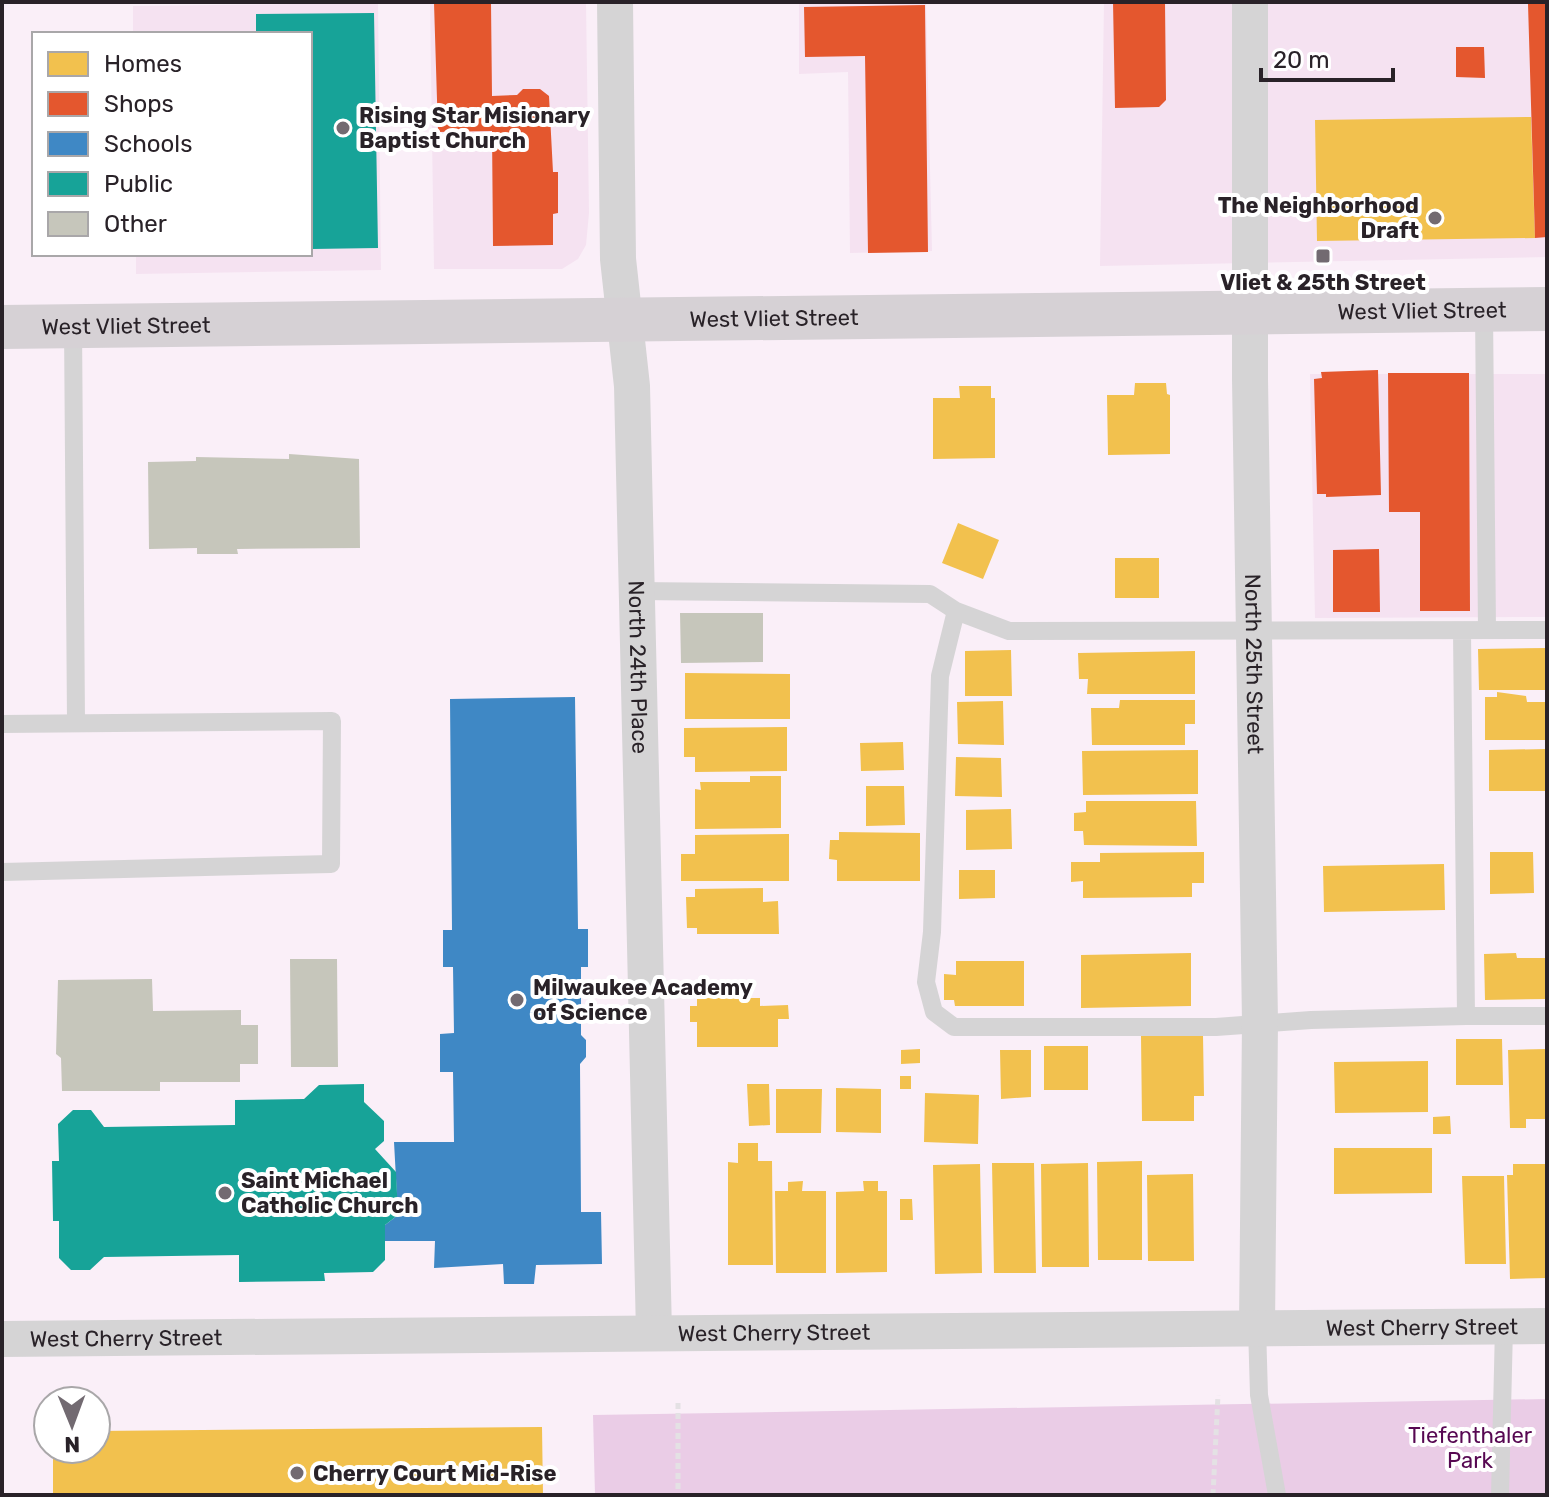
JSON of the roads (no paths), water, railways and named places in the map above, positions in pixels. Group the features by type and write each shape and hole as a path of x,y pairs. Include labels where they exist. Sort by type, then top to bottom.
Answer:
{"street":[{"name":"North 24th Place","path":"615,2 618,259 632,386 654,1333"},
{"name":"North 25th Street","path":"1250,2 1250,312 1260,1022 1257,1327"},
{"name":"West Vliet Street","path":"2,327 1547,309"},
{"name":"West Cherry Street","path":"2,1339 1547,1326"}],"lane":[{"path":"1484,310 1487,630"},
{"path":"73,325 76,721"},
{"path":"636,591 930,594 956,611 1009,631 1256,633 1547,630"},
{"path":"956,611 940,676 932,932 926,982 934,1012 954,1027 1216,1027 1260,1022 1547,1016"},
{"path":"1462,631 1466,1016"},
{"path":"2,724 332,721 331,864 2,872"},
{"path":"1257,1327 1259,1395 1277,1495"},
{"path":"1500,1495 1504,1327"}],"place":[{"name":"Rising Star Misionary Baptist Church","path":"343,128"},
{"name":"The Neighborhood Draft","path":"1435,218"},
{"name":"Vliet & 25th Street","path":"1323,256"},
{"name":"Milwaukee Academy of Science","path":"517,1000"},
{"name":"Saint Michael Catholic Church","path":"225,1193"},
{"name":"Cherry Court Mid-Rise","path":"297,1473"}],"park label":[{"name":"Tiefenthaler Park","path":"1470,1448"}]}
